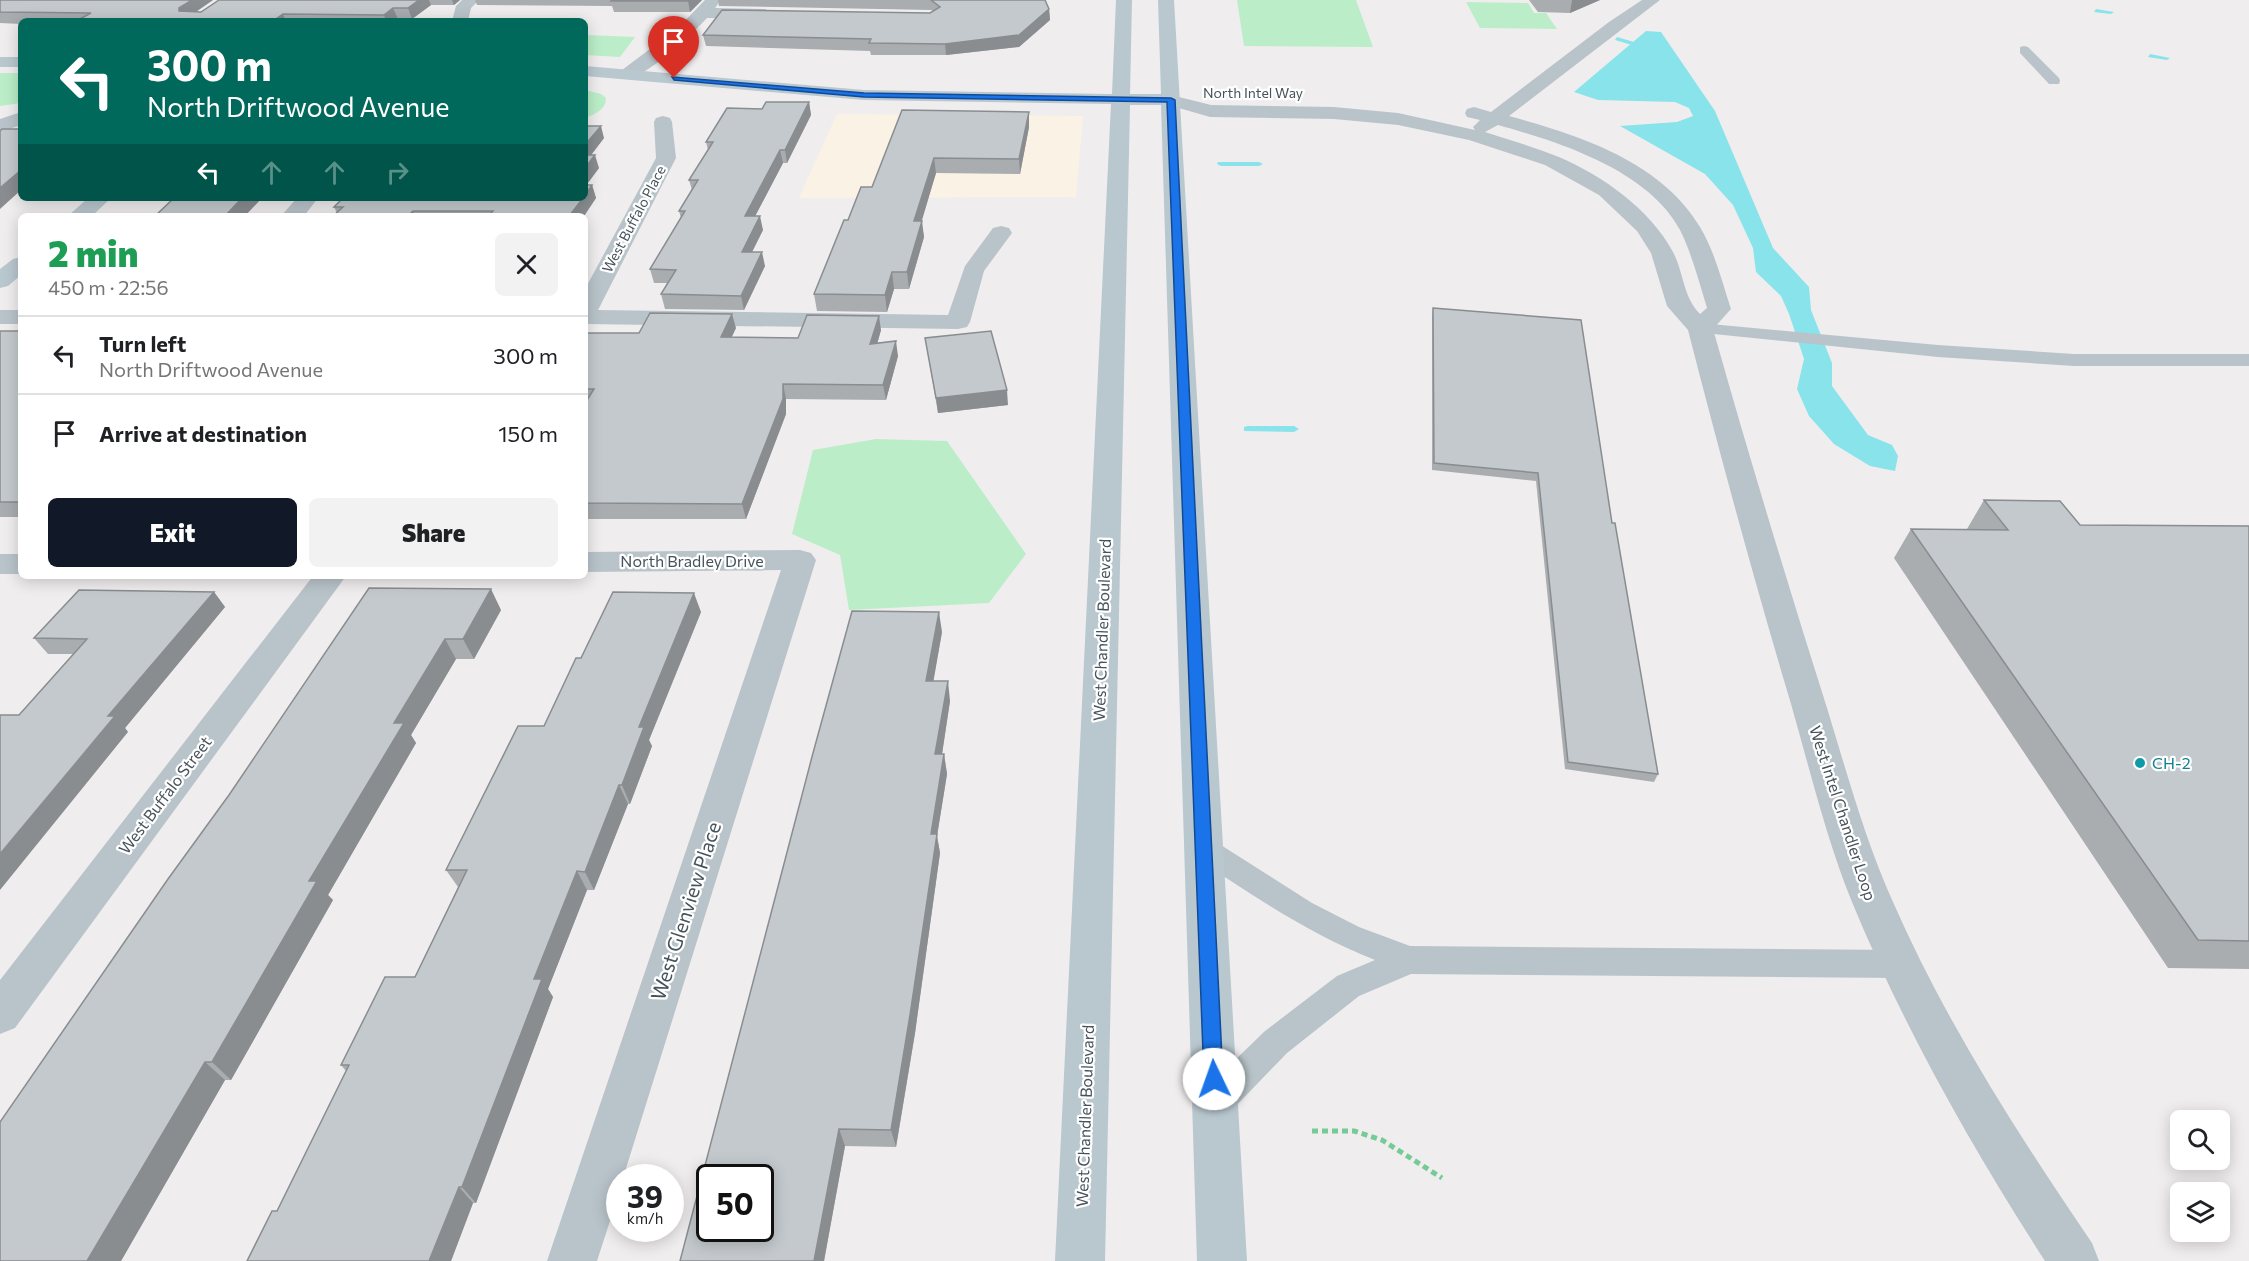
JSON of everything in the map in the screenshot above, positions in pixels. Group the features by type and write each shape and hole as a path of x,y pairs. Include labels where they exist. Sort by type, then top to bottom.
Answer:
{"main road":[{"name":"West Chandler Boulevard","path":"1080,1261 1124,0"},
{"path":"1166,0 1222,1261"},
{"path":"0,62 18,62"},
{"path":"588,71 864,95 1171,100"},
{"path":"83,213 97,201"},
{"path":"0,281 18,266"}],"street":[{"path":"461,18 464,6 471,0"},
{"path":"1474,135 1615,25 1652,0"},
{"path":"628,74 677,39 709,7 782,14"},
{"name":"North Intel Way","path":"1171,100 1205,91"},
{"name":"North Intel Way","path":"1171,100 1210,111 1368,116 1474,135"},
{"path":"1458,110 1496,118 1558,136 1594,152 1645,181 1668,201 1688,225 1700,250 1719,309 1700,328"},
{"path":"0,126 18,119"},
{"name":"West Buffalo Place","path":"588,305 666,158 663,122"},
{"name":"West Intel Chandler Loop","path":"1474,135 1533,153 1560,165 1606,191 1645,227 1662,253 1679,306 1700,328 1753,524 1843,819 1871,899 1926,1016 2002,1151 2074,1261"},
{"path":"295,213 305,201"},
{"path":"588,317 958,322 973,271 1001,233"},
{"path":"0,317 18,317"},
{"name":"North Bradley Drive","path":"588,562 800,560"},
{"name":"West Glenview Place","path":"572,1261 800,560"},
{"path":"0,564 18,564"},
{"name":"West Buffalo Street","path":"0,1014 328,579"}],"lane":[{"path":"2024,50 2054,81"},
{"path":"1700,328 1938,351 2074,360 2249,360"},
{"path":"1203,848 1302,912 1348,936 1409,960 1900,964"},
{"path":"1215,1103 1276,1042 1348,986 1409,960"}],"path":[{"path":"1312,1131 1354,1131 1382,1140 1442,1178"}],"shaded area":[{"path":"837,114 1083,116 1076,197 799,198"}],"green space":[{"path":"1237,0 1356,0 1373,47 1244,46"},
{"path":"1466,2 1528,3 1534,13 1546,13 1557,29 1480,28"},
{"path":"588,35 635,37 620,57 588,55"},
{"path":"0,73 18,73 18,103 0,106"},
{"path":"588,91 601,94 606,98 602,109 588,117"},
{"path":"876,439 947,441 1026,554 989,603 849,610 840,555 792,534 813,450"}],"water":[{"path":"1646,31 1661,32 1715,111 1773,248 1809,287 1811,310 1832,363 1832,386 1868,435 1892,445 1898,456 1895,471 1870,466 1834,444 1809,416 1797,389 1804,359 1789,314 1781,296 1756,272 1753,248 1733,205 1705,174 1620,126 1677,122 1693,116 1689,108 1675,102 1598,100 1574,92"}],"building":[{"path":"0,0 192,0 179,8 179,11 201,12 219,0 419,0 408,8 393,8 384,15 283,14 277,18 82,18 91,13 0,12"},
{"path":"612,0 689,0 611,1"},
{"path":"931,0 1045,0 1049,9 1019,35 945,44 869,43 871,39 703,35 722,10 930,13 940,7"},
{"path":"766,102 809,102 785,150 780,150 745,216 760,216 742,252 762,252 741,296 661,294 676,270 650,269 685,211 679,211 698,180 689,180 713,142 706,142 727,108 762,109"},
{"path":"902,110 1029,112 1019,159 934,158 914,221 922,221 907,272 892,272 885,295 814,294 844,220 848,220 861,187 872,187"},
{"path":"588,126 601,126 588,141"},
{"path":"18,129 18,173 0,188 0,131"},
{"path":"588,155 595,155 588,164"},
{"path":"171,201 239,201 228,213 158,213"},
{"path":"340,201 581,201 572,213 413,211 411,213 336,213 343,207 334,207"},
{"path":"1433,308 1581,320 1612,523 1615,523 1658,774 1568,762 1538,473 1434,463"},
{"path":"650,313 732,314 721,337 798,338 807,315 879,316 870,344 896,341 883,385 783,384 783,399 742,504 588,503 588,398 594,389 588,389 588,333 639,333"},
{"path":"0,331 18,331 18,502 0,502"},
{"path":"991,331 1007,390 936,398 925,338"},
{"name":"CH-2","path":"1984,500 2060,501 2080,525 2249,526 2249,941 2198,940 1911,529 2008,530"},
{"path":"369,588 491,589 463,639 445,639 394,723 404,723 309,881 317,881 212,1062 205,1062 87,1261 0,1261 0,1122 229,795"},
{"path":"79,590 214,592 108,716 115,716 0,854 0,715 19,715 87,639 34,638"},
{"path":"613,592 694,593 639,727 644,727 622,785 619,785 585,872 577,871 534,979 542,979 462,1187 459,1187 429,1261 247,1261 272,1211 277,1211 349,1065 341,1065 385,977 415,977 467,870 446,870 518,726 544,726 576,658 581,658"},
{"path":"852,611 939,612 926,681 948,681 935,754 944,754 931,834 937,834 891,1130 839,1129 814,1261 680,1261 696,1200 696,1242 774,1242 774,1164 705,1164"}],"waterway":[{"path":"2096,11 2111,12"},
{"path":"1617,39 1632,43"},
{"path":"2150,56 2167,58"},
{"path":"1221,164 1259,164"},
{"path":"1248,429 1294,429"}],"place":[{"name":"CH-2","path":"2140,763"}],"route":[{"path":"674,78 864,95 1171,100 1214,1079"}]}
